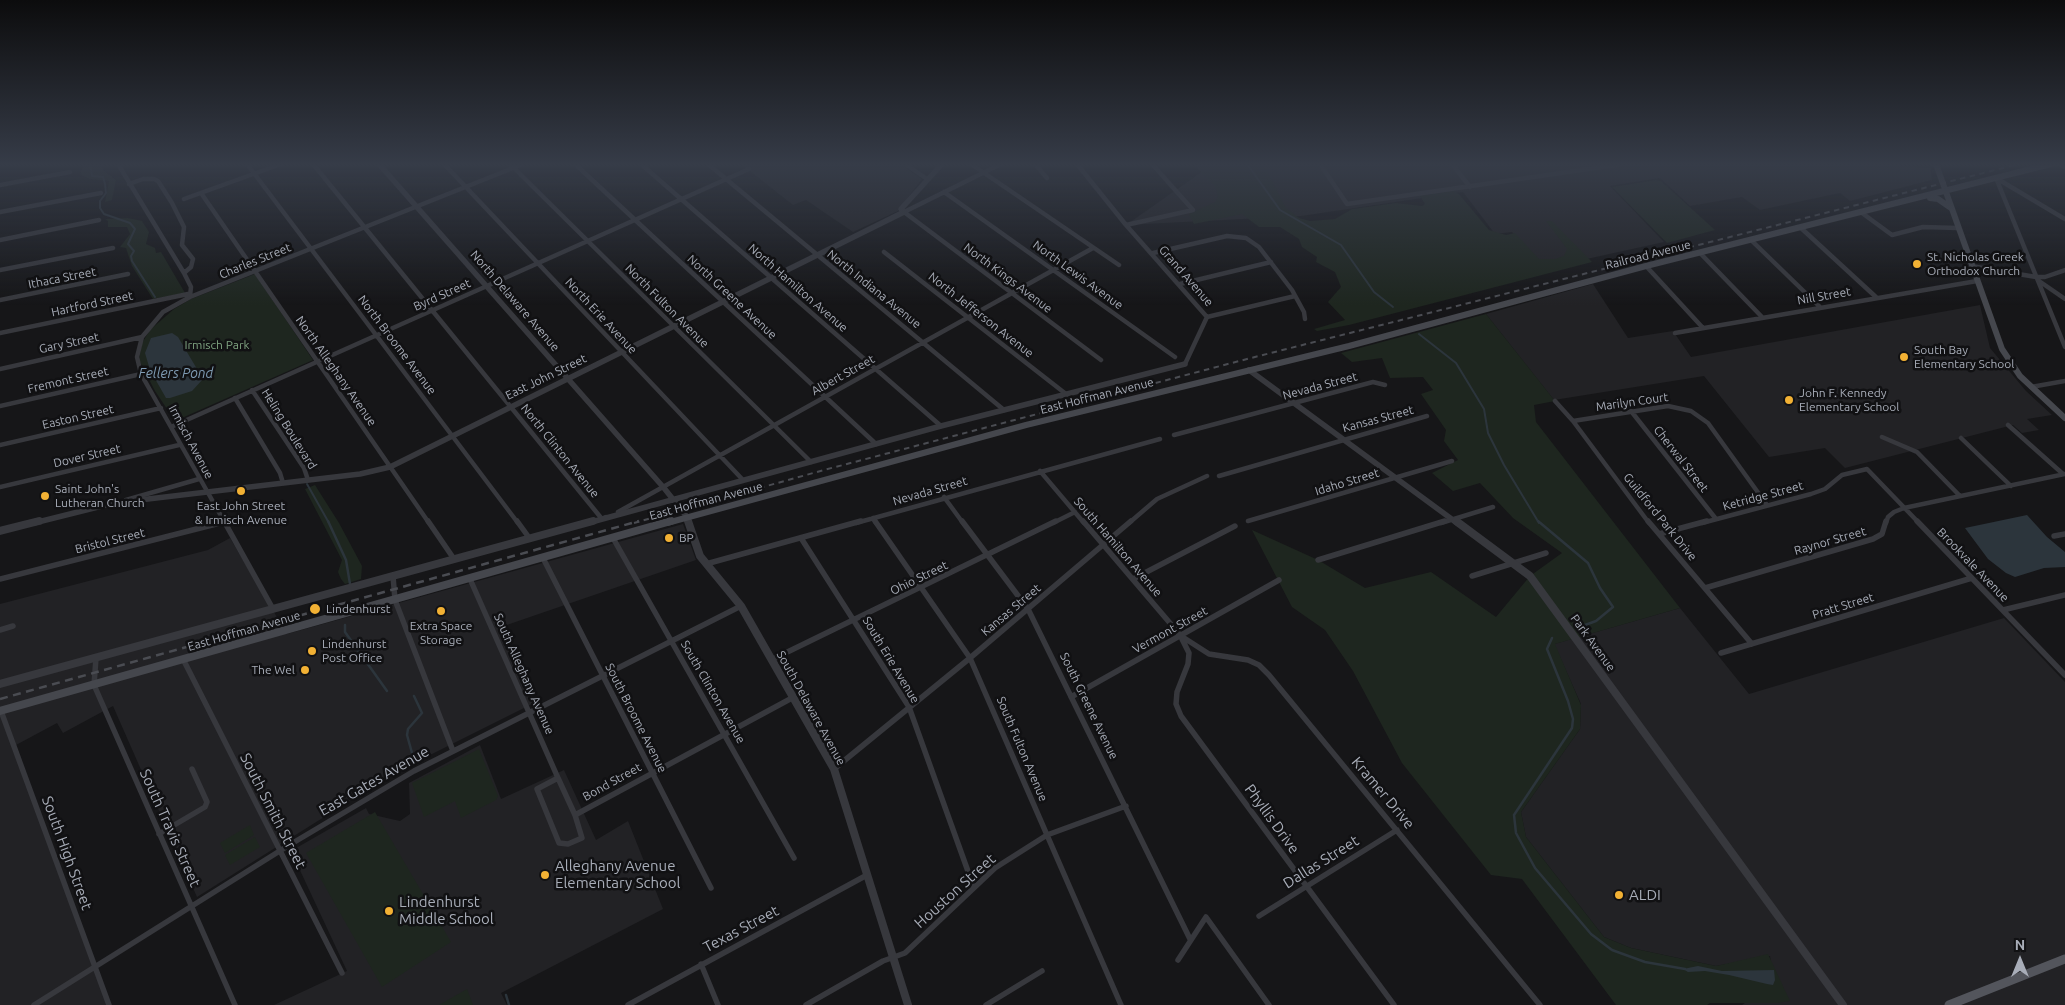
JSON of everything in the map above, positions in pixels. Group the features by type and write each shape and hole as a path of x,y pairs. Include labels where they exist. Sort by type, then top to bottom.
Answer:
{"main road":[{"name":"Railroad Avenue","path":"1422,327 1646,266 1870,211"},
{"path":"1952,211 2002,349 2020,376 2065,418"},
{"name":"East Hoffman Avenue","path":"0,711 687,517 1016,428 1422,327"},
{"path":"1949,1005 2065,959"}],"street":[{"path":"146,211 184,273 191,287 189,295"},
{"path":"176,211 184,227 182,244 193,259 191,267 184,273"},
{"name":"North Alleghany Avenue","path":"214,211 454,559"},
{"name":"North Broome Avenue","path":"283,211 530,539"},
{"name":"North Clinton Avenue","path":"352,211 602,519"},
{"name":"Charles Street","path":"189,295 256,271 406,211"},
{"name":"North Delaware Avenue","path":"419,211 673,499"},
{"name":"North Erie Avenue","path":"489,211 743,480"},
{"name":"North Fulton Avenue","path":"557,211 811,462"},
{"name":"North Greene Avenue","path":"624,211 876,444"},
{"name":"Byrd Street","path":"171,427 655,211"},
{"name":"North Hamilton Avenue","path":"695,211 941,426"},
{"name":"North Indiana Avenue","path":"764,211 1004,410"},
{"name":"North Lewis Avenue","path":"970,211 1175,357"},
{"path":"1040,211 1119,266"},
{"name":"Grand Avenue","path":"1115,211 1207,317 1185,364"},
{"path":"1126,225 1188,211"},
{"path":"2009,211 2065,347"},
{"path":"2051,211 2065,219"},
{"name":"East John Street","path":"114,503 360,474 390,467 904,212"},
{"name":"North Kings Avenue","path":"904,212 1101,360"},
{"path":"1862,213 1892,235 1927,227 1958,228"},
{"path":"0,240 99,220"},
{"path":"1801,228 1877,298"},
{"path":"1153,253 1237,236 1253,242 1295,296 1304,312 1305,319"},
{"path":"1751,240 1820,307"},
{"path":"0,270 113,248"},
{"name":"Albert Street","path":"602,519 628,508 1093,248"},
{"name":"North Jefferson Avenue","path":"884,252 1066,394"},
{"path":"1700,253 1762,318"},
{"path":"1180,284 1270,262"},
{"path":"1646,266 1703,328"},
{"path":"1971,266 2036,277 2045,277 2065,270"},
{"name":"Ithaca Street","path":"0,300 128,274"},
{"path":"2036,277 2043,285 2065,299"},
{"name":"Nill Street","path":"1676,334 1820,307 1977,281"},
{"name":"Hartford Street","path":"0,333 189,295"},
{"name":"Irmisch Avenue","path":"189,295 168,309 152,323 142,338 137,357 141,374 161,408 179,445 273,609"},
{"path":"1207,317 1295,296"},
{"path":"162,299 168,309"},
{"name":"Gary Street","path":"0,369 142,338"},
{"name":"East Hoffman Avenue","path":"0,684 941,426 1185,364"},
{"name":"Park Avenue","path":"1249,370 1530,576 1842,1005"},
{"name":"Fremont Street","path":"0,406 141,374"},
{"path":"2031,387 2065,381"},
{"name":"Nevada Street","path":"1174,435 1373,382 1385,385"},
{"name":"Heling Boulevard","path":"252,390 304,468 308,480"},
{"path":"235,398 280,473 283,483"},
{"name":"Guildford Park Drive","path":"1556,401 1659,534 1752,644"},
{"name":"Marilyn Court","path":"1573,421 1668,406 1691,411 1708,423 1767,505"},
{"name":"Easton Street","path":"0,445 161,408"},
{"name":"Cherwal Street","path":"1631,411 1716,519"},
{"name":"Kansas Street","path":"1219,476 1426,416"},
{"path":"2008,425 2064,474"},
{"path":"1882,437 1916,452 1960,496"},
{"path":"1961,438 2011,486"},
{"name":"Nevada Street","path":"706,564 1160,439"},
{"name":"Dover Street","path":"0,487 179,445"},
{"name":"Idaho Street","path":"1248,522 1452,461"},
{"name":"Ketridge Street","path":"1659,534 1818,491 1842,475 1867,469"},
{"name":"Brookvale Avenue","path":"1867,469 2065,675"},
{"name":"South Hamilton Avenue","path":"1040,471 1181,636"},
{"name":"Raynor Street","path":"1705,588 1873,539 1882,534 1888,517 1904,508 2064,474"},
{"name":"Kansas Street","path":"834,769 970,658 1157,499 1207,476"},
{"name":"East John Street","path":"0,532 199,479"},
{"name":"South Greene Avenue","path":"944,498 1028,609 1190,940"},
{"name":"South Delaware Avenue","path":"673,499 687,517 700,556 741,606 834,769 908,1005"},
{"path":"1318,560 1494,507"},
{"name":"Ohio Street","path":"771,660 1075,512"},
{"name":"South Fulton Avenue","path":"873,518 970,658 1121,1005"},
{"name":"Bristol Street","path":"0,579 224,522"},
{"path":"1133,579 1235,526"},
{"path":"2054,536 2065,534"},
{"name":"South Clinton Avenue","path":"613,538 794,858"},
{"name":"South Erie Avenue","path":"801,538 909,707 974,888"},
{"path":"1472,576 1546,553"},
{"name":"South Broome Avenue","path":"543,558 711,888"},
{"path":"393,576 395,600 453,751"},
{"name":"Pratt Street","path":"1721,653 1972,578"},
{"name":"South Alleghany Avenue","path":"470,579 575,815 582,838 568,844 559,843 537,789 558,778"},
{"name":"Vermont Street","path":"1071,697 1279,580"},
{"path":"2003,610 2064,597"},
{"name":"East Gates Avenue","path":"34,1005 191,906 414,771 741,606"},
{"path":"0,630 13,626"},
{"name":"Kramer Drive","path":"1181,636 1209,654 1238,657 1259,665 1540,1005"},
{"name":"Phyllis Drive","path":"1181,636 1189,653 1188,664 1177,692 1176,704 1181,716 1394,1005"},
{"name":"South Travis Street","path":"96,658 94,685 235,1005"},
{"name":"South Smith Street","path":"184,659 279,852 342,973"},
{"name":"Bond Street","path":"575,815 792,698"},
{"name":"South High Street","path":"0,711 109,1005"},
{"path":"159,834 206,806 207,802 192,769"},
{"name":"Houston Street","path":"806,1005 892,958 905,953 995,868 1047,835 1126,806"},
{"name":"Dallas Street","path":"1259,916 1396,830"},
{"name":"Texas Street","path":"628,1005 867,875"},
{"path":"1178,960 1206,917 1269,1005"},
{"path":"702,964 718,1005"},
{"path":"986,1005 1042,971"}],"shaded area":[{"path":"822,211 898,211 898,211 853,232"},
{"path":"1146,211 1335,211 1301,216 1126,225"},
{"path":"1477,211 1634,211 1664,242 1541,269 1512,232 1495,234"},
{"path":"1593,284 1628,338 1673,331 1691,357 1980,305 1990,348 2026,391 2052,415 2027,419 2039,430 2022,433 2013,425 1845,468 1825,448 1769,457 1704,376 1554,400 1486,314"},
{"path":"683,524 696,560 498,628 534,703 394,773 197,897 113,706 63,733 57,723 16,745 111,1005 0,1005 0,604 208,550 230,538 287,634"},
{"path":"1680,608 1749,694 2004,618 2065,682 2065,1005 1742,1005 1771,985 1770,956 1716,966 1631,948 1604,937 1526,837 1521,812 1580,729 1581,704 1554,644"},
{"path":"480,745 501,799 564,770 596,840 628,821 663,909 501,993 507,1005 274,1005 347,971 291,851 366,808 369,814 400,821 410,814 409,783"}],"green space":[{"path":"1196,211 1290,211 1299,218 1310,221 1335,219 1349,211 1473,211 1489,230 1506,235 1515,233 1539,259 1555,259 1564,256 1567,249 1546,221 1552,221 1592,262 1349,325 1317,331 1314,329 1345,320 1328,302 1341,287 1335,272 1316,262 1317,257 1302,247 1299,239 1280,227 1259,227 1242,214 1194,224 1189,214"},
{"path":"1635,211 1694,211 1715,230 1667,243"},
{"path":"128,218 142,221 149,232 146,244 155,248 156,253 161,252 185,293 153,299 132,266 126,248 120,247 130,234 127,227 108,227 108,221 105,219"},
{"name":"Irmisch Park","path":"255,274 313,360 175,421 155,391 139,360 142,343 150,330 174,309 191,299"},
{"path":"1486,314 1555,401 1534,405 1536,422 1680,608 1555,644 1581,705 1580,729 1521,812 1526,837 1604,937 1631,948 1716,966 1768,954 1790,1001 1778,1003 1710,1003 1707,1005 1616,1005 1522,879 1491,875 1402,763 1353,671 1325,630 1292,607 1252,530 1318,560 1365,588 1431,572 1496,617 1530,576 1562,553 1513,518 1480,483 1453,491 1432,473 1458,460 1444,441 1446,430 1421,394 1433,390 1423,377 1390,378 1382,358 1352,362 1341,353"},
{"path":"315,485 339,523 362,566 361,579 345,584 341,579 338,572 342,560 305,489"},
{"path":"479,749 498,796 496,800 461,818 455,801 424,817 412,783"},
{"path":"375,812 451,942 382,987 306,853"},
{"path":"250,825 254,835 225,853 220,843"},
{"path":"255,837 260,847 230,865 225,855"},
{"path":"467,989 473,1005 439,1005"}],"water":[{"name":"Fellers Pond","path":"172,333 178,337 203,379 192,391 166,398 150,370 145,353 151,338"},
{"path":"2027,515 2047,537 2065,552 2065,567 2044,568 2015,577 2006,573 1988,559 1965,528"},
{"path":"1698,966 1722,971 1774,970 1775,980 1773,985 1729,975 1705,971 1688,972 1683,969"}],"waterway":[{"path":"102,211 104,214 130,223 135,229 128,244 134,251 131,256 132,261 155,297"},
{"path":"1282,211 1341,245 1374,292 1393,307"},
{"path":"1419,334 1456,363 1484,409 1488,433 1504,465 1539,523"},
{"path":"307,484 329,522"},
{"path":"1538,521 1588,563 1600,588 1613,607 1596,621 1585,625"},
{"path":"329,522 346,560 350,584"},
{"path":"345,625 345,632 387,691"},
{"path":"1552,638 1547,649 1568,701 1573,719 1572,728 1514,815 1516,833 1535,868 1591,934 1612,950 1645,962 1685,969"},
{"path":"414,696 422,713 408,729 407,735 414,760"},
{"path":"506,995 509,1005"}],"railway":[{"path":"634,523 824,470 1247,359 1833,211"},
{"path":"0,699 639,521"}],"place":[{"name":"St. Nicholas Greek Orthodox Church","path":"1917,264"},
{"name":"South Bay Elementary School","path":"1904,357"},
{"name":"John F. Kennedy Elementary School","path":"1789,400"},
{"name":"East John Street & Irmisch Avenue","path":"241,491"},
{"name":"Saint John's Lutheran Church","path":"45,496"},
{"name":"BP","path":"669,538"},
{"name":"Lindenhurst","path":"315,609"},
{"name":"Extra Space Storage","path":"441,611"},
{"name":"Lindenhurst Post Office","path":"312,651"},
{"name":"The Wel","path":"305,670"},
{"name":"Alleghany Avenue Elementary School","path":"545,875"},
{"name":"ALDI","path":"1619,895"},
{"name":"Lindenhurst Middle School","path":"389,911"}]}
